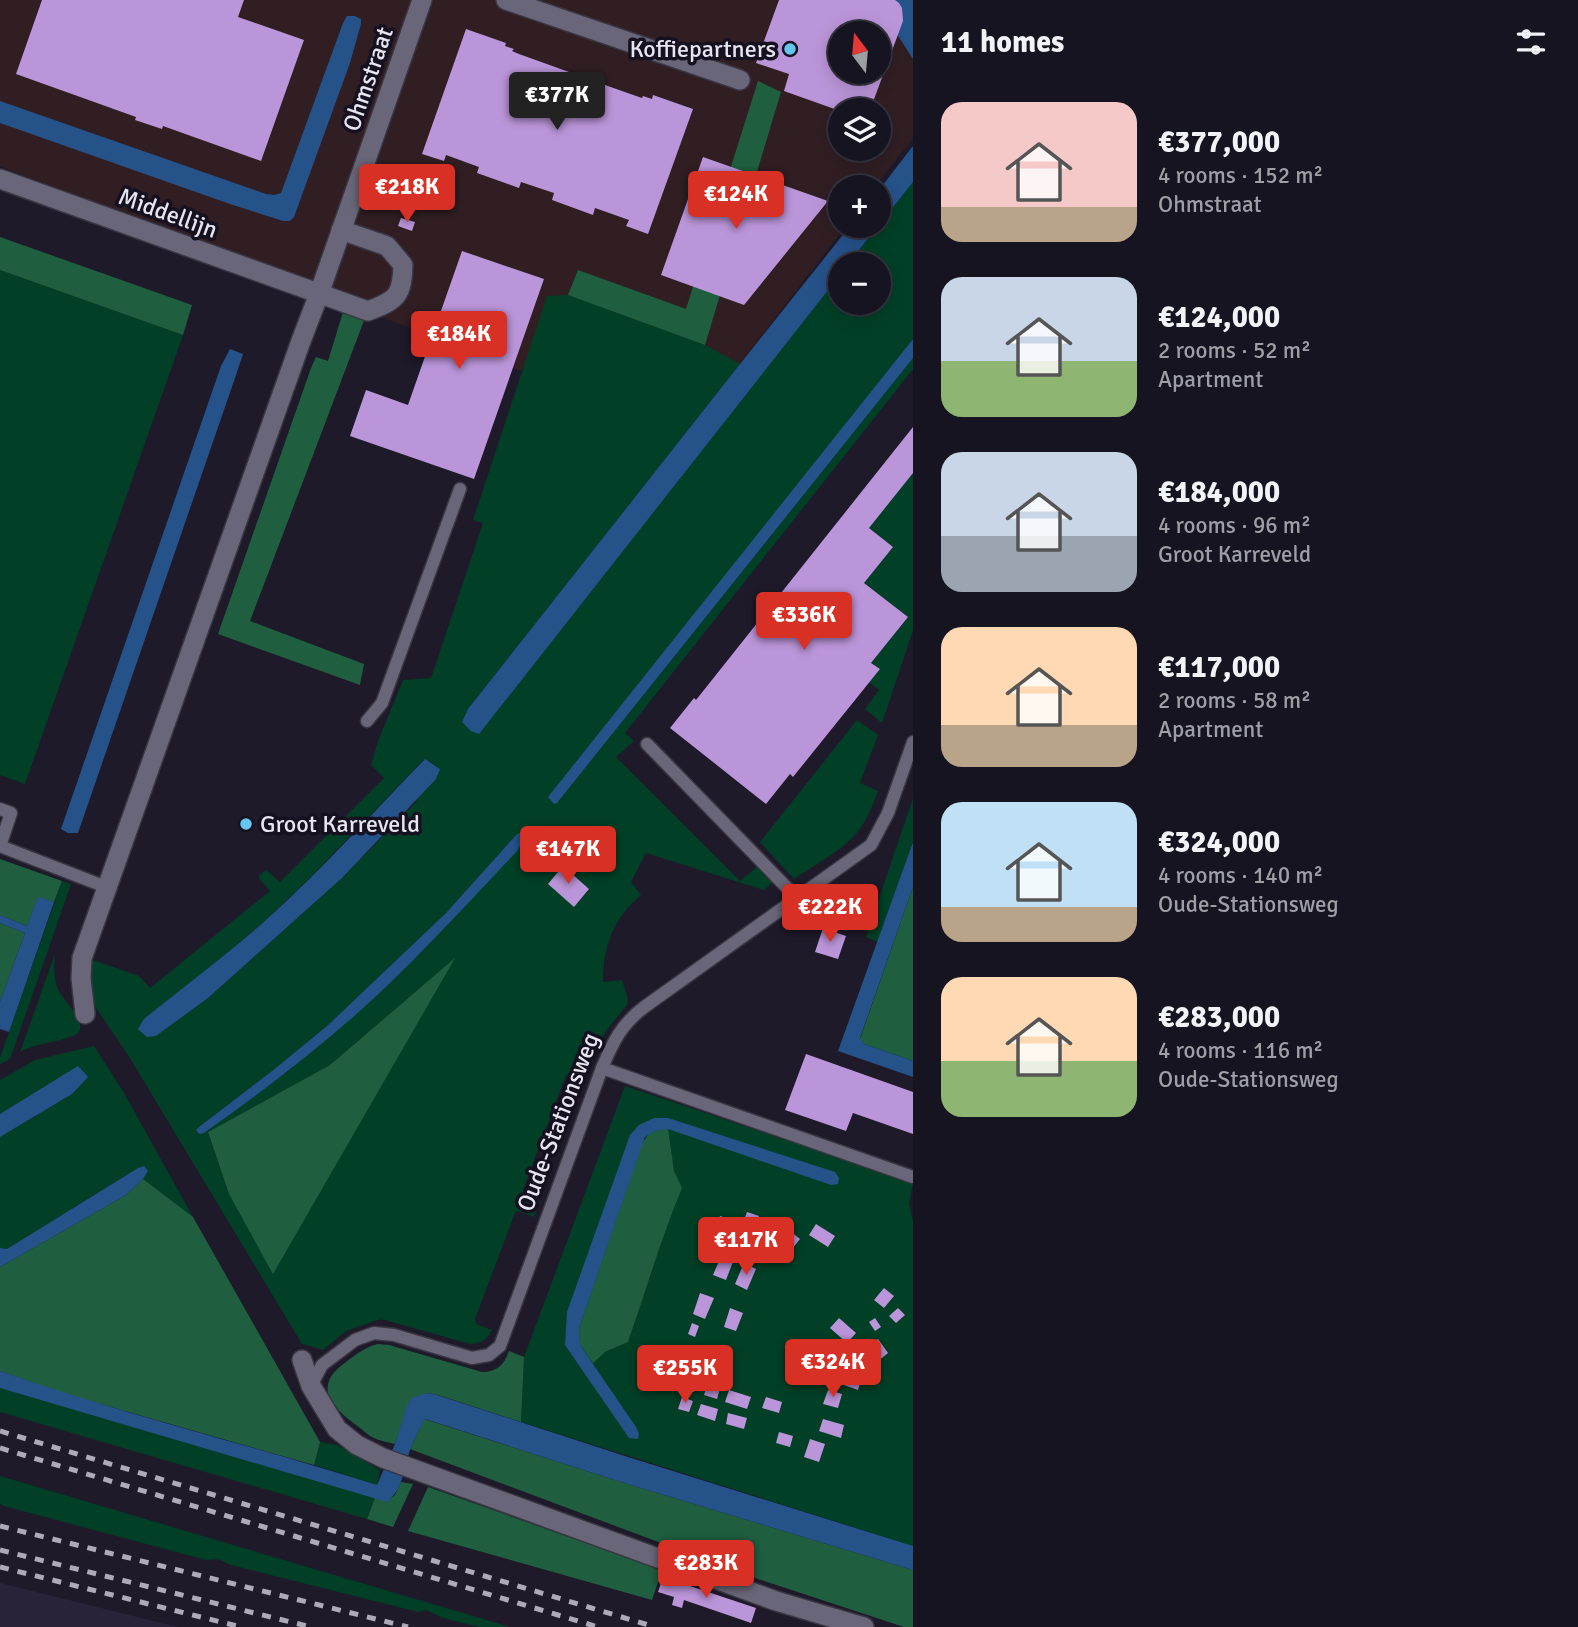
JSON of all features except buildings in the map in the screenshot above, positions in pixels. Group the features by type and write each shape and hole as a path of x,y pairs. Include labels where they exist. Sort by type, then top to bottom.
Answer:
{"street":[{"name":"Ohmstraat","path":"319,294 422,0"},
{"path":"506,0 740,80"},
{"name":"Middellijn","path":"0,179 319,294"},
{"path":"85,1014 82,958 319,294 368,311 389,303 402,287 403,265 387,246 341,230"},
{"path":"302,1360 311,1386 337,1429 357,1445 383,1458 776,1601 864,1627"}],"lane":[{"path":"367,721 382,703 460,489"},
{"name":"Oude-Stationsweg","path":"311,1386 322,1365 355,1340 374,1333 394,1335 472,1359 489,1355 500,1346 602,1068 620,1030 628,1019 871,845 888,813 913,742"},
{"path":"647,744 797,898"},
{"path":"0,809 12,813 0,846 106,887"},
{"path":"602,1068 913,1177"}],"shaded area":[{"path":"0,0 913,0 913,138 884,175 828,175 828,238 837,238 690,428 579,393 0,166"},
{"path":"0,1583 154,1621 178,1627 0,1627"}],"green space":[{"path":"758,81 781,92 705,345 568,295 578,270 686,309"},
{"path":"913,182 913,339 765,526 554,804 913,358 913,369 625,733 634,741 616,757 740,881 757,867 772,883 764,890 646,853 631,882 641,895 617,923 608,945 603,969 603,982 622,980 628,999 627,1005 605,1032 584,1081 566,1075 523,1190 524,1195 540,1201 534,1217 518,1211 515,1213 475,1319 476,1324 492,1330 480,1342 470,1344 381,1319 346,1331 323,1350 302,1344 128,1055 98,1011 89,992 90,959 139,976 150,988 270,891 259,875 266,870 280,882 384,778 371,765 378,741 403,680 431,678 483,523 473,520 547,296 568,295 705,345 740,364 468,709 462,722 478,734 828,290 828,315 891,315 891,252 858,252 869,238 891,238 891,210","holes":["424,759 439,768 415,803 342,878 208,998 156,1036 218,961 312,876","517,834 410,963 287,1072 204,1133 199,1134 196,1131 327,1026 446,913","453,960 229,1194 208,1132 330,1065"]},
{"path":"0,237 192,305 183,335 0,270"},
{"path":"0,270 183,335 25,784 0,775"},
{"path":"343,312 365,318 250,621 364,664 360,685 218,634 311,368 316,357 328,361"},
{"path":"913,473 913,630 882,723 865,709 879,690 869,682 879,669 871,663 908,617 864,583 893,547 869,528"},
{"path":"857,720 878,735 860,783 878,791 865,821 853,837 837,851 794,879 760,842"},
{"path":"913,798 913,842 878,942 866,937"},
{"path":"0,859 62,881 54,902 38,898 27,926 0,915"},
{"path":"62,881 71,884 10,1059 0,1064 0,1058"},
{"path":"913,887 913,1061 864,1044 860,1039"},
{"path":"0,923 25,933 0,1002"},
{"path":"55,954 56,983 79,1020 79,1032 20,1052"},
{"path":"455,958 273,1274 229,1194 208,1132 330,1065"},
{"path":"94,1046 124,1093 193,1217 143,1179 147,1171 144,1166 7,1249 0,1248 0,1137 72,1094 10,1108 0,1114 0,1080 35,1060"},
{"path":"625,1086 913,1183 909,1203 913,1221 913,1546 521,1422 524,1357","holes":["668,1129 674,1171 681,1189 628,1342 605,1352 579,1328 645,1137"]},
{"path":"668,1128 674,1171 682,1188 628,1342 605,1352 593,1363 580,1345 579,1328 641,1147 651,1133"},
{"path":"143,1179 193,1217 320,1442 314,1465 58,1392 0,1371 0,1267 126,1195"},
{"path":"378,1344 482,1372 499,1367 509,1351 524,1357 521,1422 427,1393 408,1405 395,1444 371,1437 339,1411 329,1395 328,1387 330,1379 346,1362 361,1351"},
{"path":"0,1388 375,1498 367,1519 0,1412"},
{"path":"424,1419 913,1570 913,1627 904,1627 749,1576 410,1449"},
{"path":"320,1442 337,1445 380,1470 377,1485 314,1465"},
{"path":"0,1476 510,1627 479,1627 443,1618 426,1610 418,1612 231,1565 218,1559 206,1560 4,1506 0,1504"},
{"path":"401,1482 413,1484 393,1527 367,1519 375,1498 387,1501 395,1495"},
{"path":"428,1487 662,1570 652,1600 408,1531"}],"water":[{"path":"875,0 913,0 913,59 891,21"},
{"path":"347,16 361,19 361,24 350,63 294,217 290,221 230,204 0,123 0,101 266,194 281,193"},
{"path":"913,146 913,182 891,210 891,175"},
{"path":"840,238 869,238 858,252 829,252"},
{"path":"828,254 828,290 479,734 471,731 462,722 468,709"},
{"path":"913,339 913,358 554,804 548,797"},
{"path":"230,349 243,354 235,378 78,833 68,833 61,829 221,366"},
{"path":"425,759 440,769 436,779 342,878 208,998 156,1036 147,1037 138,1029 144,1019 236,946 287,901"},
{"path":"523,832 525,838 518,850 374,998 280,1077 199,1134 196,1130 199,1127 327,1026 446,913 517,834"},
{"path":"913,842 913,887 860,1038 864,1044 913,1061 913,1077 838,1051"},
{"path":"38,897 54,902 9,1032 0,1029 0,1002 25,933 0,923 0,915 27,926"},
{"path":"78,1066 88,1077 72,1094 0,1137 0,1114"},
{"path":"654,1118 668,1118 835,1172 839,1178 838,1184 831,1185 668,1129 655,1131 645,1137 579,1328 580,1345 636,1427 638,1439 629,1438 565,1345 567,1312 630,1135 639,1125"},
{"path":"144,1166 148,1171 126,1195 0,1267 0,1248 7,1249"},
{"path":"0,1371 94,1402 377,1485 395,1444 407,1405 412,1398 427,1393 437,1395 913,1546 913,1570 621,1482 425,1419 410,1450 400,1485 387,1502 0,1388"}],"railway":[{"path":"0,1431 655,1627"},
{"path":"0,1448 598,1627"},
{"path":"0,1526 408,1627"},
{"path":"0,1550 311,1627"},
{"path":"0,1567 241,1627"}],"place":[{"name":"Koffiepartners","path":"790,49"},
{"name":"Groot Karreveld","path":"246,824"}]}
